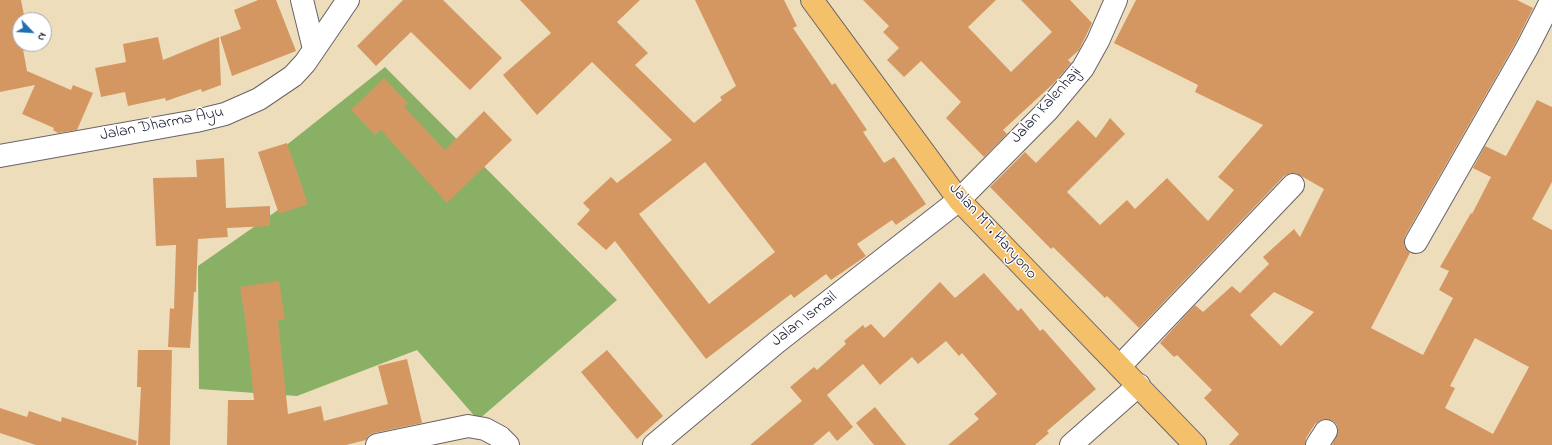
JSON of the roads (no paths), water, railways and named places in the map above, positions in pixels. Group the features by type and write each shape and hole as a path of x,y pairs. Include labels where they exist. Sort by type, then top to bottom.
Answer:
{"main road":[{"name":"Jalan MT. Haryono","path":"812,0 959,200 1139,385 1195,445"}],"street":[{"path":"302,0 314,49"},
{"name":"Jalan Dharma Ayu","path":"0,156 196,121 225,114 259,99 293,76 306,63 348,0"},
{"name":"Jalan Kalenhaji","path":"959,200 1048,110 1083,68 1098,42 1116,0"},
{"path":"1416,242 1527,48 1547,2"},
{"path":"1120,366 1292,185"},
{"name":"Jalan Ismail","path":"654,445 777,342 959,200"},
{"path":"1071,445 1139,385"},
{"path":"377,445 468,426 484,429 500,437 508,445"}]}
